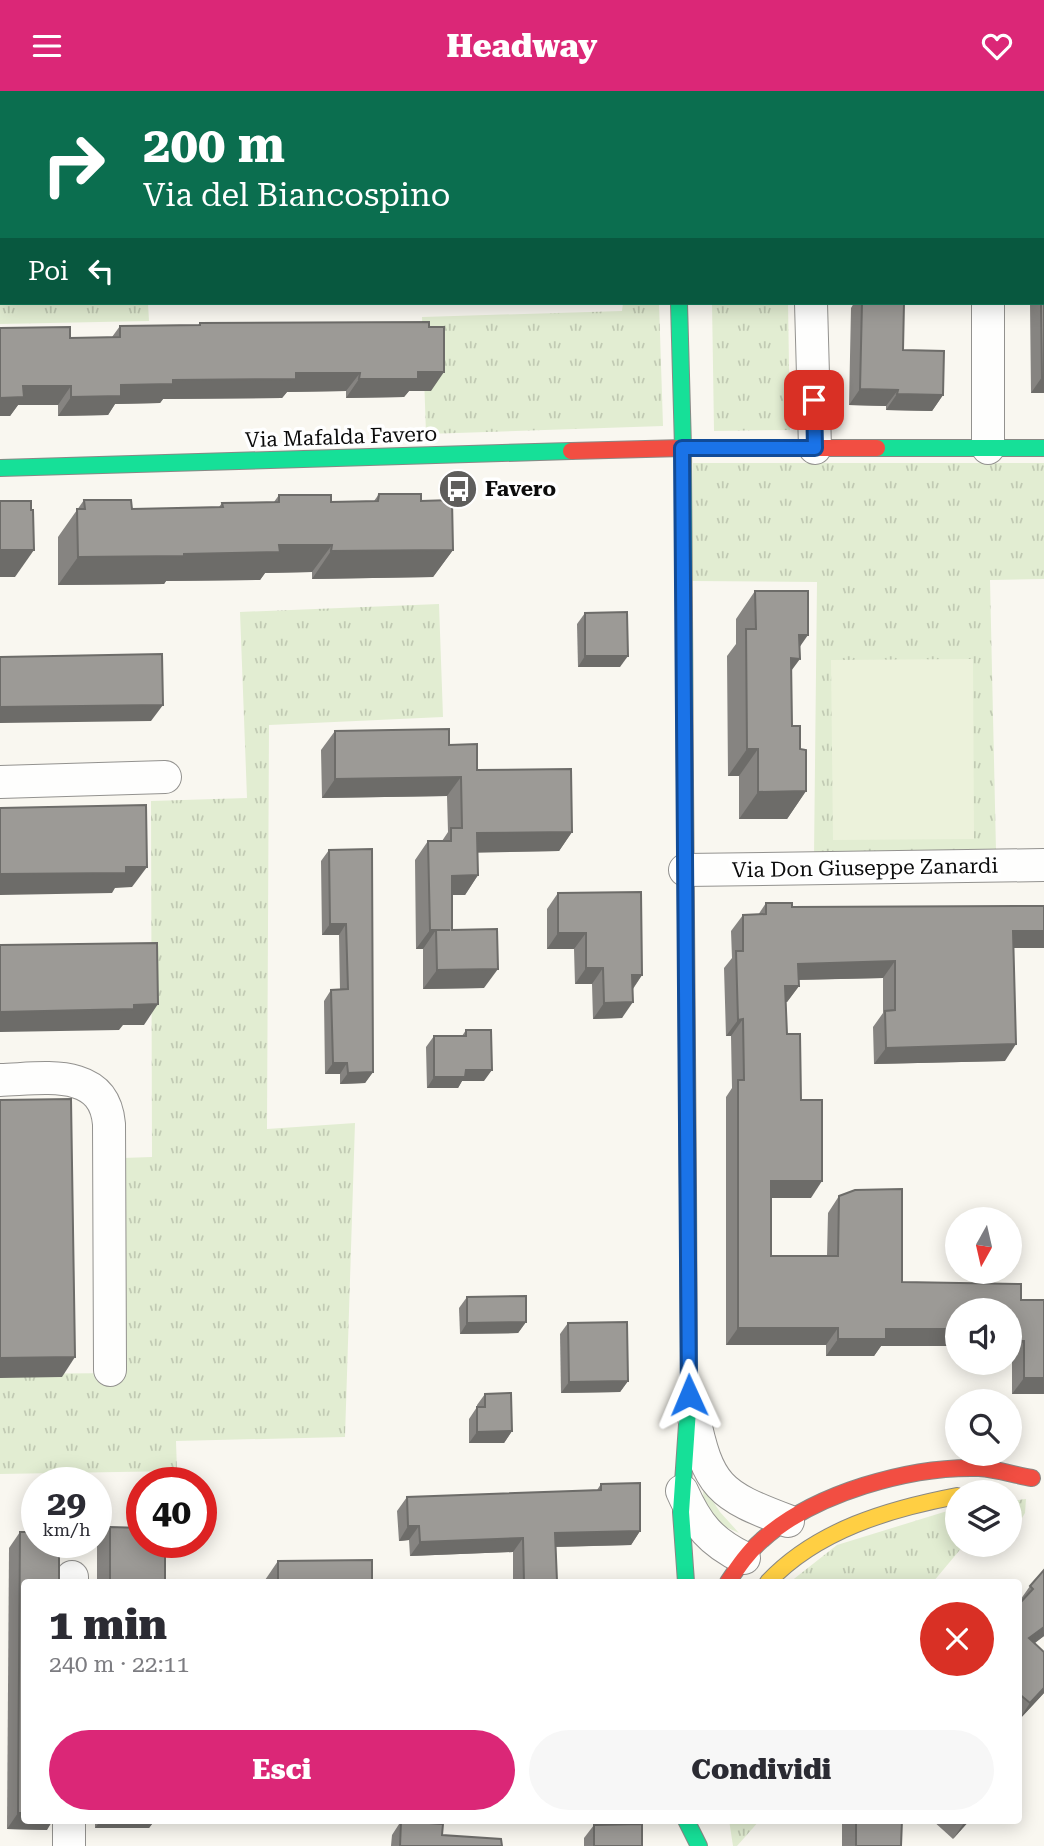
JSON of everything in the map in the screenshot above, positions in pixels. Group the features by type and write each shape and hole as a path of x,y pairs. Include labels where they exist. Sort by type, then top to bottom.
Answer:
{"street":[{"path":"679,305 689,1395 682,1491 686,1579"},
{"path":"811,305 815,448"},
{"path":"988,305 988,448"},
{"name":"Via Mafalda Favero","path":"0,468 682,448 1044,448"},
{"path":"0,782 166,777"},
{"name":"Via Don Giuseppe Zanardi","path":"685,870 1044,865"},
{"path":"0,1080 69,1079 99,1094 106,1108 109,1124 110,1370"},
{"path":"689,1395 700,1448 733,1519 736,1570"},
{"path":"736,1570 768,1535 788,1521 829,1500 909,1474 979,1468 1038,1478"},
{"path":"710,1473 725,1492 737,1500 788,1521"},
{"path":"682,1491 693,1516 726,1549 736,1570 762,1579"},
{"path":"770,1579 793,1557 844,1530 916,1504 945,1498"},
{"path":"69,1824 69,1846"},
{"path":"689,1824 704,1842"}],"green space":[{"path":"0,305 148,305 149,321 0,324"},
{"path":"623,305 659,305 663,426 426,434 422,317 622,311"},
{"path":"712,305 788,305 790,430 714,431"},
{"path":"693,463 1044,463 1044,579 990,580 996,851 814,856 817,582 692,581"},
{"path":"439,604 443,717 269,725 267,1129 355,1123 345,1437 176,1441 177,1467 126,1467 126,1472 112,1472 112,1467 21,1467 21,1474 0,1474 0,1374 125,1373 122,1158 152,1157 151,801 247,798 240,612"},
{"path":"973,659 974,839 833,840 831,660"},
{"path":"703,1486 720,1512 739,1533 704,1517"},
{"path":"1026,1499 1022,1518 1022,1500"},
{"path":"945,1512 945,1557 954,1557 936,1579 794,1579 837,1545"},
{"path":"730,1824 756,1824 737,1846 733,1846"}],"building":[{"path":"862,305 904,305 903,350 944,351 943,395 897,394 898,390 860,389"},
{"path":"1041,305 1044,305 1044,377"},
{"path":"429,322 429,327 444,327 444,372 418,372 418,379 359,379 360,373 296,373 296,379 173,380 173,384 121,385 121,396 71,397 71,386 23,386 24,397 0,398 0,328 70,327 70,338 120,337 120,326"},
{"path":"379,494 421,494 421,501 452,500 453,550 331,551 332,545 279,545 280,552 78,557 77,509 85,509 84,500 131,500 132,509 223,507 222,503 279,502 279,495 331,495 331,502 378,501"},
{"path":"0,501 31,501 34,550 0,550"},
{"path":"755,591 808,591 808,635 799,635 800,659 791,658 792,726 800,726 800,749 806,750 806,791 758,792 758,749 747,749 746,629 756,629"},
{"path":"627,612 628,656 585,656 585,613"},
{"path":"162,654 163,705 0,707 0,657"},
{"path":"449,729 449,745 477,744 477,770 571,769 572,832 477,833 478,875 452,876 452,930 497,929 498,969 437,970 436,930 430,930 428,841 451,841 451,828 462,828 461,777 335,779 335,731"},
{"path":"146,805 147,867 126,867 126,873 0,874 0,808"},
{"path":"372,849 373,1072 348,1073 347,1063 333,1063 331,990 348,989 346,924 330,924 329,850"},
{"path":"641,892 642,975 632,975 633,1002 604,1003 603,968 586,968 586,933 558,933 558,893"},
{"path":"766,903 792,903 792,907 1044,906 1044,931 1013,931 1016,1044 886,1048 885,1011 895,1010 895,961 798,964 799,986 785,986 787,1034 800,1034 801,1100 822,1100 822,1181 771,1181 771,1256 838,1256 839,1196 855,1190 902,1189 902,1282 1021,1285 1021,1298 945,1298 945,1329 886,1329 886,1339 838,1339 838,1328 738,1328 738,1080 744,1080 743,1019 738,1020 736,951 743,951 743,915 766,914"},
{"path":"157,943 158,1004 134,1005 134,1009 0,1012 0,945"},
{"path":"466,1030 491,1030 492,1070 466,1070 465,1077 434,1077 434,1036 466,1036"},
{"path":"71,1099 75,1357 0,1358 0,1100"},
{"path":"526,1296 526,1322 467,1323 467,1297"},
{"path":"1022,1300 1044,1300 1044,1378 1024,1378"},
{"path":"627,1322 628,1381 569,1382 568,1323"},
{"path":"511,1393 512,1431 477,1432 477,1407 485,1407 485,1394"},
{"path":"640,1483 640,1531 555,1533 557,1579 524,1579 523,1538 420,1542 419,1526 408,1526 407,1497 601,1490 601,1484"},
{"path":"112,1527 126,1528 126,1558 165,1558 165,1579 110,1579"},
{"path":"20,1532 21,1558 59,1558 59,1579 21,1579 21,1813 18,1813"},
{"path":"372,1560 372,1579 278,1579 278,1561"},
{"path":"1044,1570 1044,1627 1029,1638 1044,1652 1044,1688 1030,1703 1022,1696 1022,1601 1033,1589 1030,1586"},
{"path":"401,1824 443,1824 442,1835 501,1839 502,1846 400,1846"},
{"path":"642,1824 642,1846 594,1846 594,1825"},
{"path":"856,1824 902,1824 901,1846 856,1846"}],"traffic: fast":[{"path":"679,305 683,448 685,783"},
{"path":"877,448 1044,448"},
{"path":"0,468 571,451"},
{"path":"686,1579 681,1512 689,1395 688,1188"},
{"path":"688,1824 699,1846"}],"traffic: slow":[{"path":"685,783 688,1188"},
{"path":"771,1579 787,1564 831,1535 880,1515 945,1499"}],"traffic: jam":[{"path":"571,451 877,448"},
{"path":"730,1579 752,1550 783,1523 835,1496 864,1486 923,1472 952,1469 979,1468 1032,1478"}],"place":[{"name":"Favero","path":"458,489"}],"route":[{"path":"689,1395 682,448 815,448 814,400"}]}
